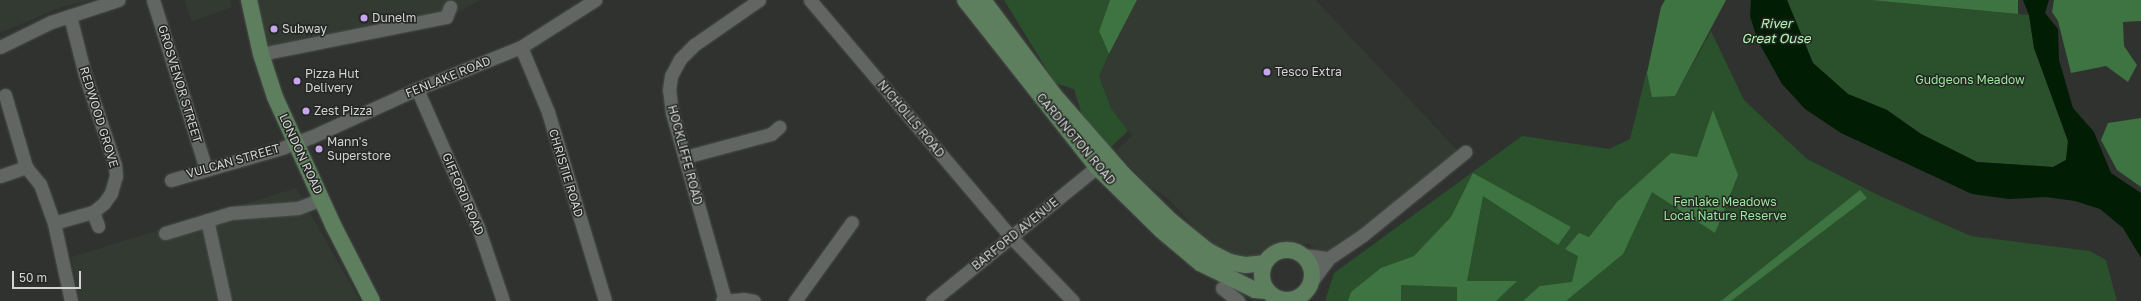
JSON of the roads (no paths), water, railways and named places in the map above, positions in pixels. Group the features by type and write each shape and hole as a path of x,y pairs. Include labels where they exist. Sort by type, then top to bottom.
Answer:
{"main road":[{"name":"LONDON ROAD","path":"249,0 261,54 275,97 295,143 372,301"},
{"name":"CARDINGTON ROAD","path":"965,0 1098,168 1162,231 1200,264 1255,290 1267,291"},
{"name":"CARDINGTON ROAD","path":"982,0 1054,95 1123,174 1171,221 1208,252 1230,262 1246,265 1264,264"},
{"path":"1292,250 1303,255 1311,266 1311,282 1302,300 1288,301 1276,298 1267,291 1262,274 1264,264 1277,251 1292,250"}],"street":[{"path":"0,47 38,27 118,0"},
{"name":"GROSVENOR STREET","path":"153,0 206,169"},
{"name":"FENLAKE ROAD","path":"295,143 417,89 521,47 595,0"},
{"name":"HOCKLIFFE ROAD","path":"723,301 672,112 669,90 671,76 680,59 694,45 759,0"},
{"name":"NICHOLLS ROAD","path":"810,0 1011,237 1073,301"},
{"path":"261,54 446,17 450,7"},
{"name":"REDWOOD GROVE","path":"54,223 93,212 104,203 111,193 116,176 115,165 86,75 70,16"},
{"name":"CHRISTIE ROAD","path":"521,47 548,112 605,301"},
{"name":"GIFFORD ROAD","path":"417,89 478,227 502,301"},
{"path":"5,95 26,167 40,184 54,223 71,301"},
{"path":"684,158 771,134 780,126"},
{"name":"VULCAN STREET","path":"171,180 295,143"},
{"path":"1311,282 1329,258 1363,235 1465,152"},
{"path":"0,176 26,167"},
{"name":"BARFORD AVENUE","path":"932,301 1098,168"},
{"path":"165,234 207,220 248,210 303,207 322,199"},
{"path":"93,212 98,226"},
{"path":"207,220 225,301"},
{"path":"795,301 852,222"},
{"path":"1303,255 1329,258"},
{"path":"1222,288 1238,301"},
{"path":"723,301 754,301"}],"water":[{"name":"River Great Ouse","path":"1751,0 1787,0 1813,63 1848,94 1887,110 1921,134 1977,162 2053,167 2066,160 2068,141 2034,48 2029,15 2023,0 2049,0 2045,13 2058,29 2059,60 2073,108 2094,132 2111,173 2141,193 2141,258 2123,228 2100,209 2075,201 2046,197 2009,199 1972,194 1841,133 1805,109 1782,84 1758,41 1750,16"}],"place":[{"name":"Dunelm","path":"364,18"},
{"name":"Subway","path":"274,29"},
{"name":"Tesco Extra","path":"1267,72"},
{"name":"Pizza Hut Delivery","path":"297,81"},
{"name":"Zest Pizza","path":"306,111"},
{"name":"Mann's Superstore","path":"319,149"}],"park label":[{"name":"Gudgeons Meadow","path":"1970,80"},
{"name":"Fenlake Meadows Local Nature Reserve","path":"1725,209"}]}
